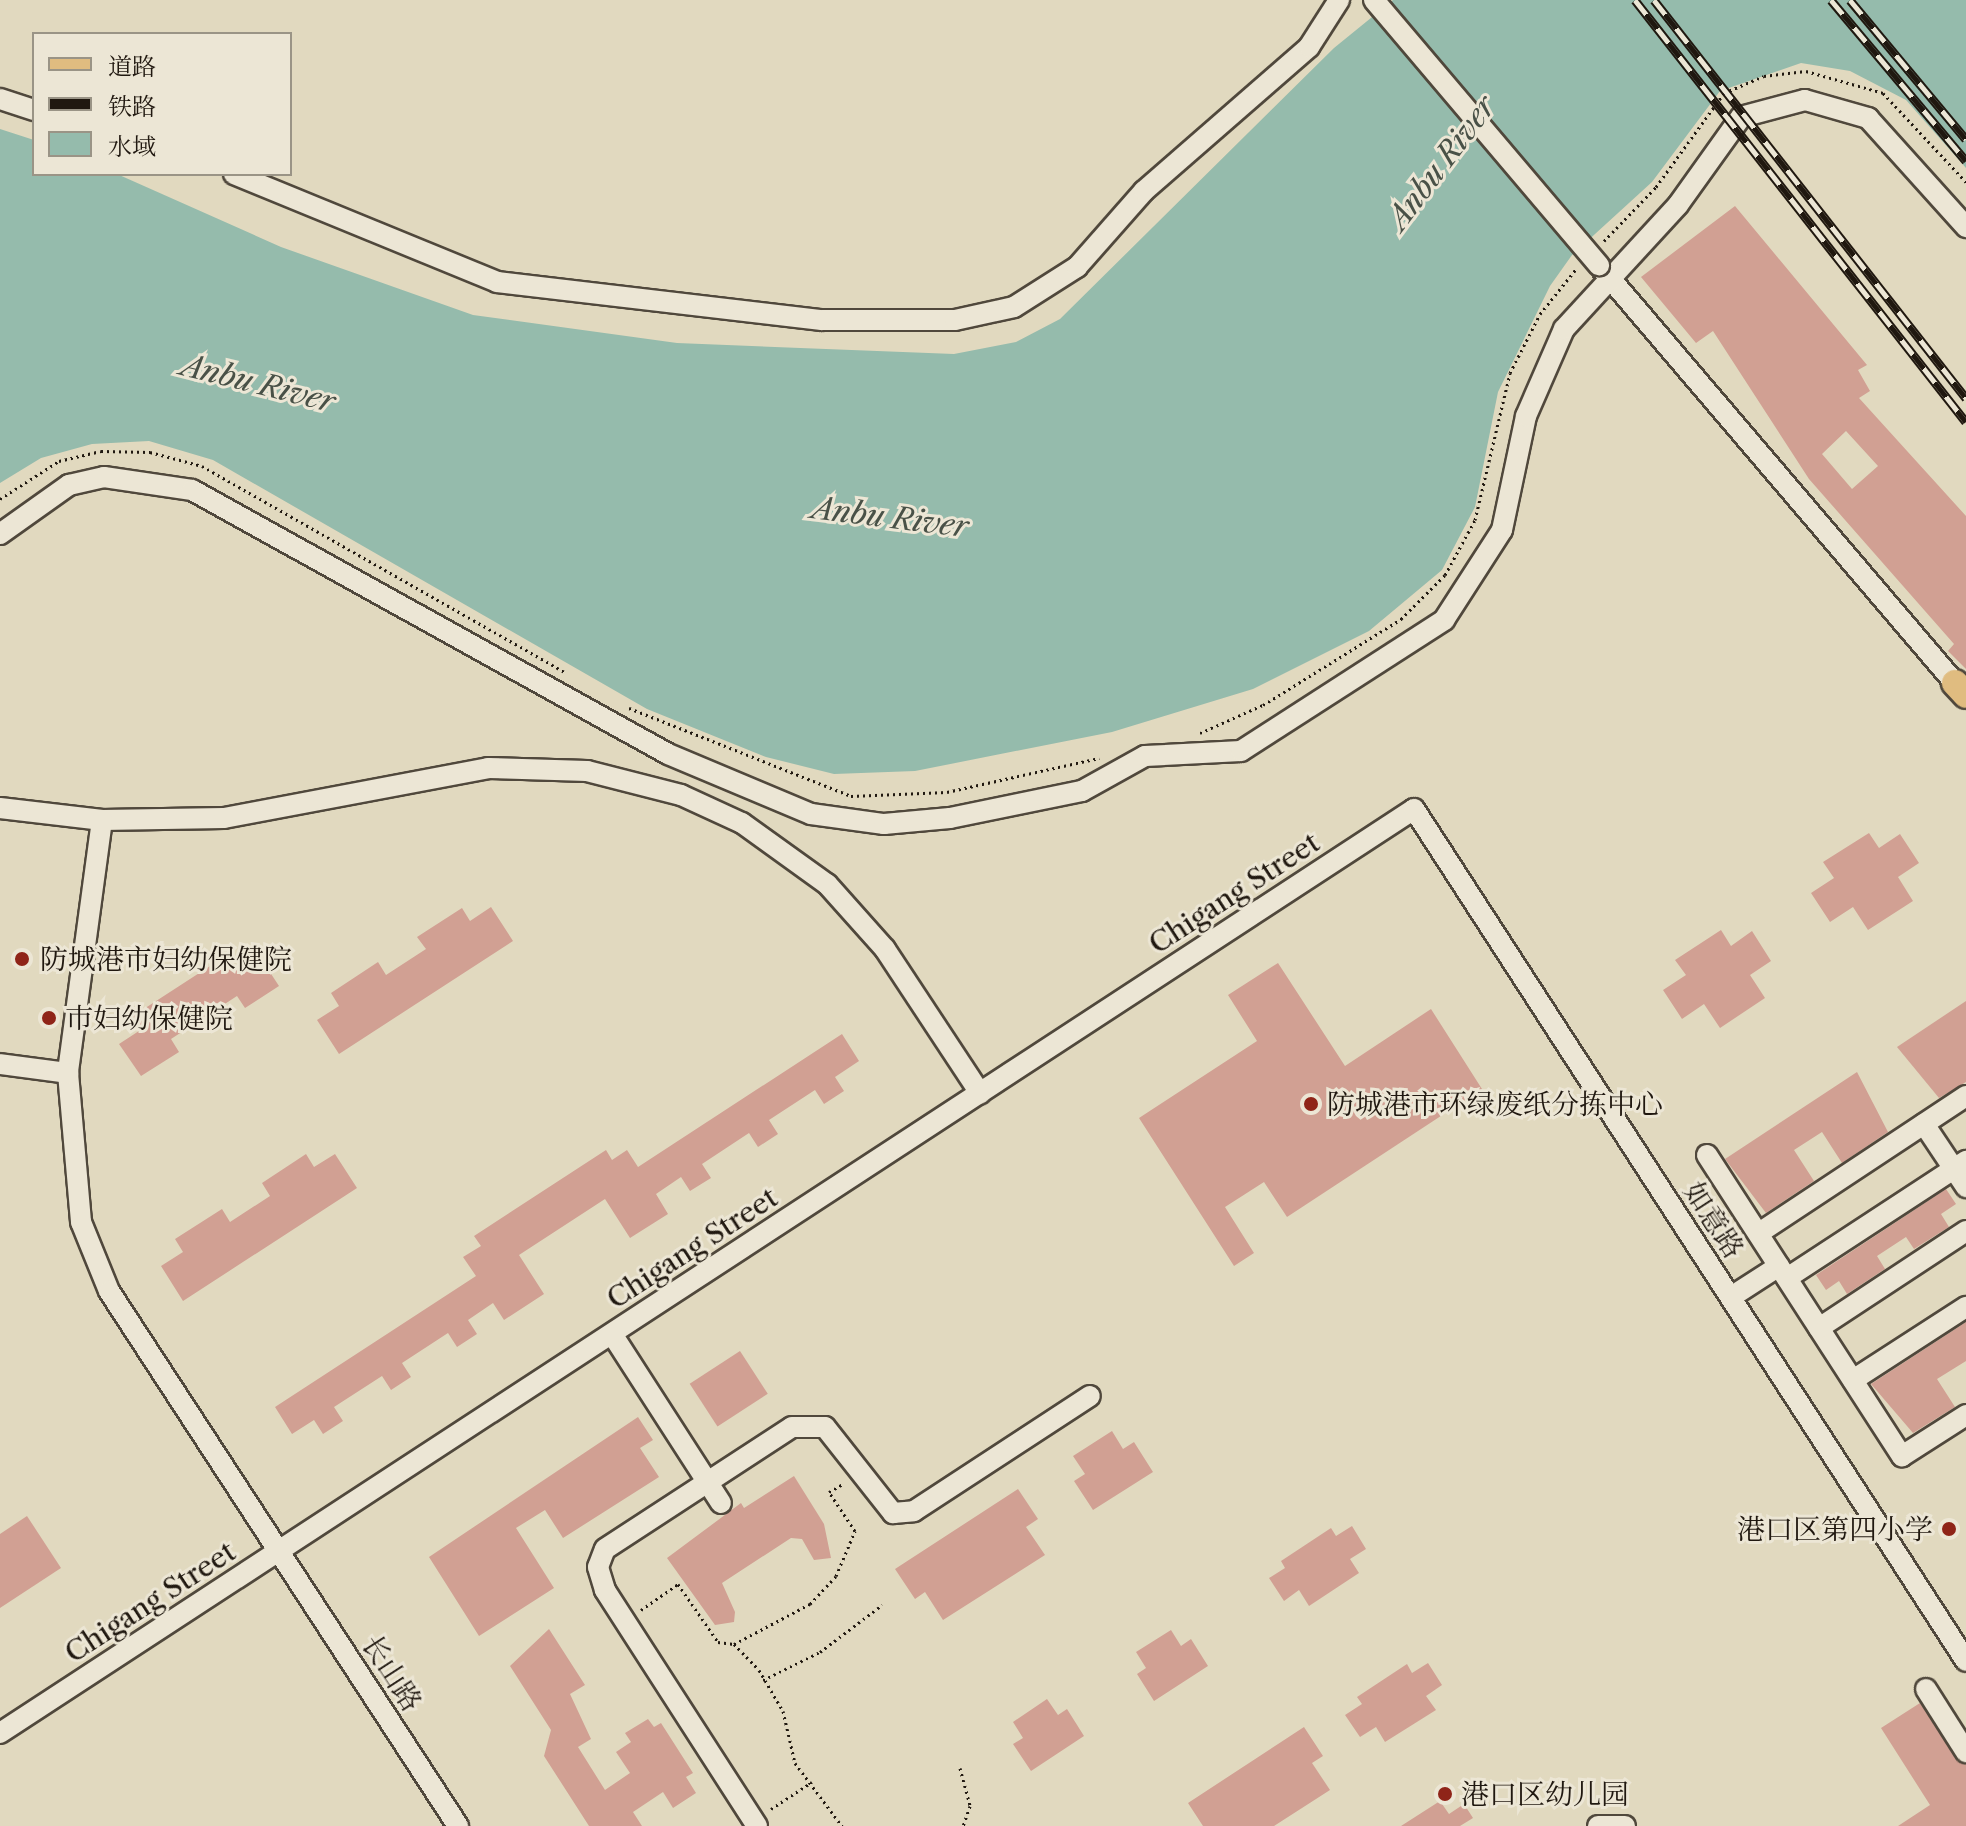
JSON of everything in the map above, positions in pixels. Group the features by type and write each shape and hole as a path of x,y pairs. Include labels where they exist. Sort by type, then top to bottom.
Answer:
{"street":[{"path":"239,176 497,282 822,320 955,320 1014,307 1077,267 1144,191 1309,47 1339,0"},
{"path":"1374,0 1596,269 1962,689"},
{"path":"0,99 32,109"},
{"path":"0,534 69,485 104,477 192,490 668,754 811,814 884,824 950,818 1082,791 1145,756 1241,751 1419,642 1487,562 1510,505 1537,383 1596,269 1678,205 1741,117 1772,104 1805,100 1868,118 1966,227"},
{"path":"0,808 102,820 224,818 488,768 587,771 681,795 742,823 827,884 885,949 980,1093"},
{"name":"Chigang Street","path":"0,1733 1414,809"},
{"name":"如意路","path":"1414,809 1963,1649"},
{"name":"长山路","path":"102,820 68,1073 81,1222 109,1291 458,1826"},
{"path":"0,1064 68,1073"},
{"path":"1759,1233 1966,1096"},
{"path":"1924,1124 1960,1165 1966,1187"},
{"path":"1707,1155 1902,1456 1966,1415"},
{"path":"1731,1297 1783,1272 1960,1165"},
{"path":"1819,1328 1966,1231"},
{"path":"1853,1380 1966,1307"},
{"path":"612,1334 721,1503"},
{"path":"755,1823 625,1621 601,1578 605,1549 707,1482 809,1422 836,1436 860,1473 893,1513 914,1511 1090,1396"},
{"path":"1926,1689 1966,1752"},
{"path":"1598,1826 1625,1826"}],"path":[{"path":"1601,243 1656,187 1724,93 1764,76 1806,71 1883,93 1966,182"},
{"path":"1186,738 1263,705 1401,619 1445,575 1475,520 1510,373 1540,314 1596,269"},
{"path":"0,499 59,461 101,451 150,452 202,466 575,678"},
{"path":"615,701 851,796 947,792 1111,755"},
{"path":"625,1621 678,1584 718,1642 734,1644 810,1604 836,1576 855,1531 829,1492 860,1473"},
{"path":"763,1680 820,1652 882,1605"},
{"path":"734,1644 783,1711 795,1763 842,1826"},
{"path":"960,1768 970,1806 963,1826"},
{"path":"755,1823 812,1782"}],"water":[{"name":"Anbu River","path":"1393,0 1966,0 1966,168 1906,100 1850,71 1801,63 1720,91 1652,182 1572,255 1550,286 1498,392 1475,507 1442,570 1369,631 1253,689 1112,732 915,771 834,774 766,757 647,709 213,460 149,441 92,444 41,458 0,483 0,129 32,139 32,176 121,176 281,247 473,315 677,343 954,354 1016,342 1060,319 1334,48"}],"building":[{"path":"1735,206 1867,365 1858,370 1870,391 1859,398 1966,516 1966,669 1948,651 1954,644 1809,479 1713,331 1696,343 1641,277","holes":["1846,431 1878,466 1852,489 1822,454"]},
{"path":"1869,833 1879,848 1900,834 1919,863 1898,877 1913,901 1868,930 1853,907 1830,922 1811,893 1834,878 1823,862"},
{"path":"491,907 513,941 339,1054 317,1020 339,1006 331,993 378,962 386,975 426,949 417,937 462,908 470,921"},
{"path":"1721,930 1731,946 1752,931 1771,961 1750,975 1765,998 1720,1028 1704,1004 1682,1019 1663,990 1686,975 1675,960"},
{"path":"258,954 279,986 245,1008 237,996 171,1039 179,1052 141,1076 119,1044 142,1029 133,1016 227,955 235,969"},
{"name":"防城港市环绿废纸分拣中心","path":"1278,963 1345,1066 1431,1009 1482,1089 1287,1217 1264,1182 1225,1207 1254,1253 1234,1266 1139,1118 1257,1041 1228,995"},
{"path":"1966,1001 1966,1082 1939,1098 1897,1047"},
{"path":"842,1034 859,1061 835,1077 844,1091 824,1104 815,1090 769,1120 778,1134 758,1147 749,1133 702,1164 711,1178 690,1191 681,1177 656,1194 668,1214 630,1238 605,1199 519,1255 544,1294 504,1320 493,1303 468,1320 477,1334 457,1347 448,1333 402,1363 411,1377 391,1390 382,1376 334,1407 343,1421 323,1434 314,1420 292,1434 275,1407 476,1276 463,1257 481,1246 474,1236 606,1150 612,1160 627,1150 638,1167"},
{"path":"1857,1072 1888,1132 1842,1163 1822,1132 1794,1150 1814,1181 1766,1213 1725,1159"},
{"path":"306,1154 314,1167 335,1154 357,1188 183,1301 161,1266 183,1252 175,1239 222,1209 230,1222 270,1196 262,1183"},
{"path":"1946,1189 1956,1204 1941,1214 1949,1227 1914,1249 1906,1237 1877,1256 1885,1269 1847,1294 1839,1281 1826,1290 1816,1275"},
{"path":"1966,1322 1966,1361 1937,1379 1955,1407 1913,1433 1871,1384"},
{"path":"740,1351 768,1394 717,1426 690,1384"},
{"path":"638,1417 653,1440 640,1448 659,1477 563,1538 545,1510 516,1528 554,1588 479,1636 429,1557"},
{"path":"1112,1431 1123,1449 1134,1442 1153,1472 1093,1510 1074,1481 1085,1474 1073,1456"},
{"path":"794,1476 824,1524 831,1558 814,1560 802,1539 791,1538 722,1583 735,1612 734,1622 715,1625 667,1558 741,1503 744,1508"},
{"path":"1018,1489 1038,1519 1026,1527 1045,1555 943,1620 925,1592 915,1599 895,1569"},
{"path":"27,1516 61,1568 0,1608 0,1534"},
{"path":"1352,1526 1366,1549 1350,1559 1359,1573 1309,1606 1299,1590 1284,1601 1269,1578 1285,1568 1281,1561 1331,1528 1336,1536"},
{"path":"549,1629 585,1685 570,1694 591,1739 578,1747 605,1790 630,1773 616,1752 631,1742 625,1733 648,1719 654,1727 661,1723 693,1773 686,1777 696,1793 673,1808 663,1792 633,1812 642,1826 589,1826 544,1756 551,1730 510,1666"},
{"path":"1171,1630 1181,1646 1191,1639 1208,1666 1154,1701 1137,1674 1146,1668 1136,1652"},
{"path":"1428,1663 1442,1685 1426,1696 1436,1710 1385,1742 1376,1727 1360,1737 1345,1715 1362,1704 1357,1697 1407,1664 1412,1673"},
{"path":"1047,1699 1058,1715 1067,1709 1084,1736 1031,1771 1013,1744 1023,1738 1013,1722"},
{"path":"1920,1703 1966,1765 1966,1826 1898,1826 1930,1805 1881,1728"},
{"path":"1304,1727 1323,1756 1312,1763 1330,1790 1274,1826 1203,1826 1188,1803"},
{"path":"1440,1801 1449,1814 1464,1804 1473,1818 1460,1826 1401,1826"}],"railway":[{"path":"1635,0 1966,422"},
{"path":"1654,0 1966,398"},
{"path":"1831,0 1966,161"},
{"path":"1850,0 1966,139"}],"place":[{"name":"防城港市妇幼保健院","path":"22,959"},
{"name":"巿妇幼保健院","path":"49,1018"},
{"name":"防城港市环绿废纸分拣中心","path":"1311,1104"},
{"name":"港口区第四小学","path":"1949,1529"},
{"name":"港口区幼儿园","path":"1445,1794"}]}
